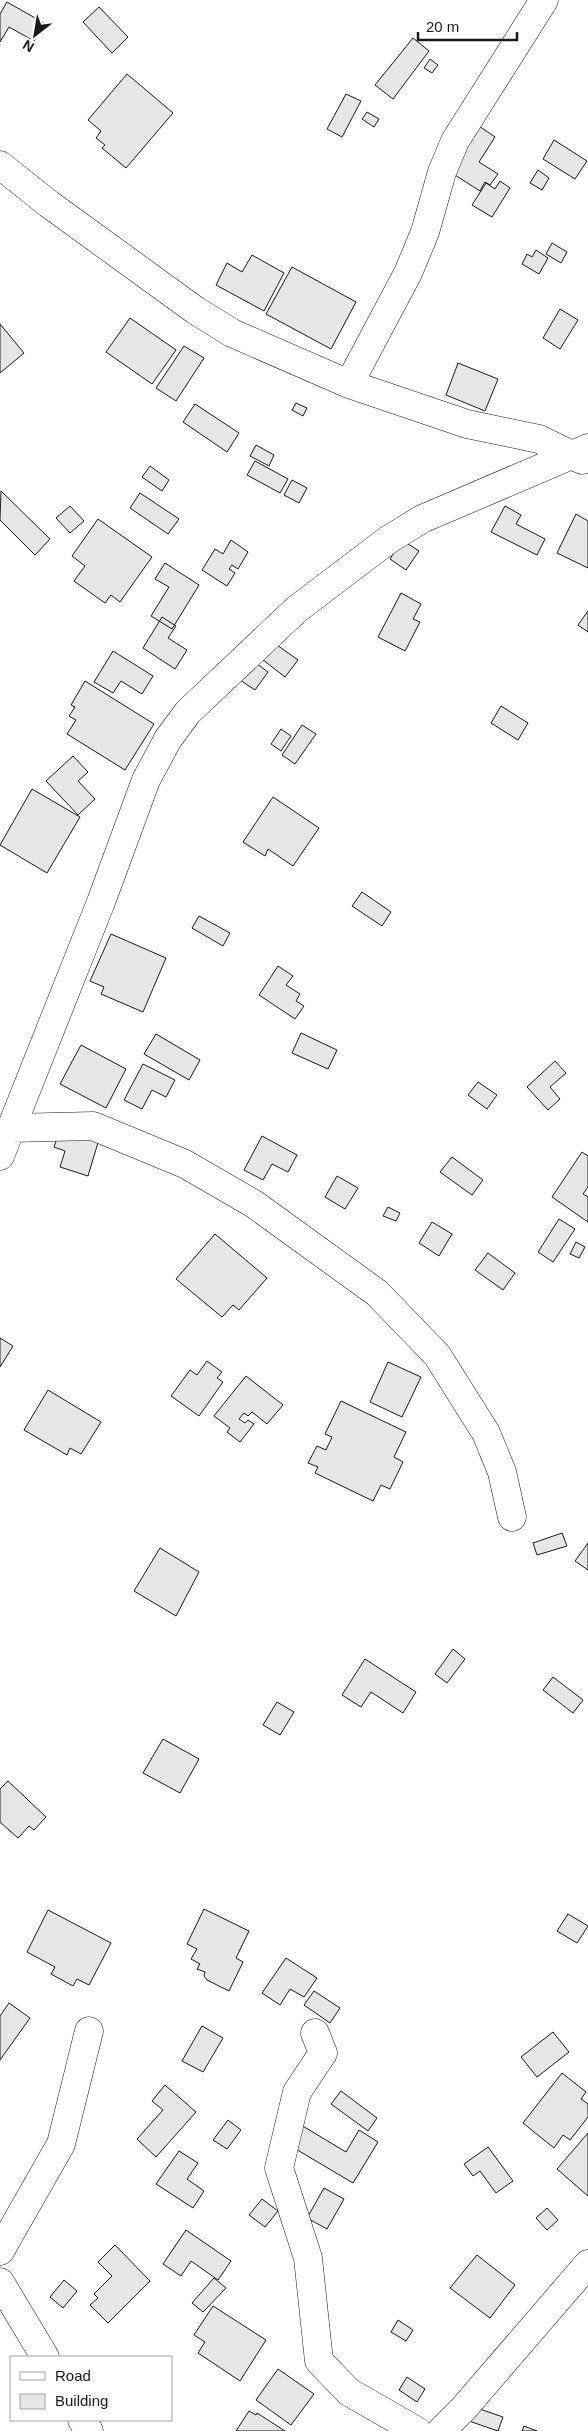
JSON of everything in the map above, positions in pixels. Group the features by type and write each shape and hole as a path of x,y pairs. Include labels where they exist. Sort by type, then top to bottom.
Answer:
{"street":[{"path":"349,384 408,273 425,232 442,172 455,141 544,0"},
{"path":"0,165 43,199 195,310 232,332 349,384 467,424 539,439 582,455"},
{"path":"0,1156 102,902 146,780 168,739 188,712 297,609 388,540 422,519 582,455"},
{"path":"11,1128 92,1126 185,1164 254,1204 377,1293 438,1355 486,1433 502,1472 512,1517"},
{"path":"0,2251 61,2144 89,2030"},
{"path":"315,2033 322,2053 297,2092 279,2168 308,2258 319,2361 349,2392 417,2431"},
{"path":"441,2431 464,2408 588,2264"},
{"path":"0,2282 44,2356"}],"building":[{"path":"7,2 44,23 34,41 9,27 0,42 0,14"},
{"path":"99,7 128,37 112,53 83,22"},
{"path":"413,38 429,51 393,99 375,85"},
{"path":"430,59 438,65 432,73 424,68"},
{"path":"127,74 173,113 126,168 102,148 105,145 96,138 101,131 88,120"},
{"path":"346,94 361,101 342,137 327,129"},
{"path":"367,112 379,119 374,127 362,119"},
{"path":"476,124 495,137 479,162 498,174 490,185 485,182 480,191 447,170"},
{"path":"554,140 587,161 575,179 543,159"},
{"path":"538,170 549,178 542,190 530,183"},
{"path":"500,181 510,188 492,217 472,205 486,183 495,189"},
{"path":"552,243 567,252 561,263 546,254"},
{"path":"536,250 548,258 539,274 522,264 527,254 532,257"},
{"path":"252,255 284,273 264,311 216,285 227,263 242,272"},
{"path":"292,267 356,302 331,349 266,314"},
{"path":"560,309 578,320 560,349 543,338"},
{"path":"130,318 176,350 152,384 106,352"},
{"path":"0,324 24,353 0,373"},
{"path":"184,346 204,358 176,401 156,388"},
{"path":"458,363 498,379 485,411 446,395"},
{"path":"296,403 307,408 303,416 292,410"},
{"path":"195,404 239,433 227,452 183,422"},
{"path":"256,445 274,455 269,466 250,456"},
{"path":"255,461 288,479 280,493 247,475"},
{"path":"150,466 169,480 162,491 142,477"},
{"path":"292,480 307,488 299,503 284,495"},
{"path":"1,491 50,539 35,555 0,520"},
{"path":"140,493 179,519 168,534 130,508"},
{"path":"70,506 84,521 70,533 56,518"},
{"path":"505,506 521,515 516,524 545,539 537,555 491,532"},
{"path":"576,514 588,521 588,568 557,553"},
{"path":"98,519 152,557 120,602 111,595 105,603 74,581 85,566 72,556"},
{"path":"231,540 248,552 238,569 232,565 229,569 235,573 227,586 202,570 215,549 223,554"},
{"path":"402,540 419,551 406,570 390,559"},
{"path":"165,563 199,585 172,629 151,616 169,587 155,579"},
{"path":"401,593 421,604 413,619 420,622 405,651 378,637"},
{"path":"588,611 588,632 578,625"},
{"path":"162,617 176,626 168,638 187,650 175,669 143,648"},
{"path":"270,640 298,660 285,677 258,656"},
{"path":"113,651 153,676 142,694 121,681 113,693 94,682"},
{"path":"253,661 268,672 255,690 240,680"},
{"path":"85,681 154,724 125,770 67,734 76,720 69,716 75,707 71,705"},
{"path":"501,706 528,723 518,740 491,723"},
{"path":"302,725 316,734 295,764 282,755"},
{"path":"281,729 291,736 281,751 271,744"},
{"path":"73,756 88,772 78,781 95,799 78,815 46,781"},
{"path":"32,789 80,817 47,873 0,845"},
{"path":"273,797 319,828 293,866 268,849 265,856 243,842"},
{"path":"362,892 391,912 382,926 352,906"},
{"path":"199,916 230,933 223,946 192,928"},
{"path":"111,934 166,958 143,1012 101,994 104,987 90,981"},
{"path":"278,966 293,976 286,985 300,994 296,1001 304,1006 295,1019 259,995"},
{"path":"301,1033 337,1050 328,1069 292,1053"},
{"path":"156,1034 200,1060 189,1080 144,1054"},
{"path":"81,1045 126,1069 106,1108 60,1084"},
{"path":"555,1061 566,1073 550,1087 560,1099 548,1110 527,1087"},
{"path":"143,1064 175,1080 166,1097 152,1090 142,1109 124,1100"},
{"path":"478,1082 497,1095 487,1109 468,1095"},
{"path":"61,1125 100,1136 88,1176 60,1167 65,1151 54,1147"},
{"path":"262,1136 297,1155 288,1172 272,1164 263,1180 244,1170"},
{"path":"582,1152 588,1156 588,1187 583,1194 588,1197 588,1222 552,1197"},
{"path":"452,1157 483,1180 472,1195 440,1172"},
{"path":"337,1176 358,1188 345,1209 325,1197"},
{"path":"388,1207 400,1213 396,1221 383,1216"},
{"path":"559,1219 575,1229 553,1262 538,1252"},
{"path":"432,1222 452,1234 439,1256 419,1243"},
{"path":"215,1234 267,1278 239,1310 233,1305 222,1317 176,1279"},
{"path":"576,1242 585,1247 579,1258 570,1254"},
{"path":"488,1253 515,1273 503,1290 475,1270"},
{"path":"0,1338 13,1346 0,1367"},
{"path":"207,1361 222,1372 217,1378 223,1382 199,1416 171,1396 190,1370 197,1375"},
{"path":"388,1362 421,1377 402,1417 370,1402"},
{"path":"246,1376 283,1405 267,1424 252,1412 248,1416 244,1413 239,1419 245,1423 248,1420 254,1424 240,1442 227,1432 230,1428 214,1416"},
{"path":"48,1390 101,1422 81,1454 70,1448 67,1455 24,1430"},
{"path":"341,1401 406,1432 394,1457 403,1462 390,1489 381,1485 373,1501 315,1473 318,1467 308,1463 317,1446 326,1450 332,1437 325,1434"},
{"path":"562,1533 567,1546 537,1555 533,1543"},
{"path":"588,1543 588,1570 575,1561"},
{"path":"160,1548 199,1572 176,1616 134,1591"},
{"path":"453,1649 465,1659 447,1683 435,1674"},
{"path":"365,1659 416,1692 403,1713 371,1692 361,1707 342,1695"},
{"path":"553,1677 583,1700 573,1713 543,1690"},
{"path":"277,1702 294,1712 280,1735 263,1725"},
{"path":"163,1739 199,1759 180,1793 143,1773"},
{"path":"8,1781 46,1817 34,1830 29,1826 18,1838 0,1822 0,1789"},
{"path":"204,1909 249,1931 236,1958 243,1962 229,1991 207,1980 204,1976 205,1972 197,1969 200,1964 191,1959 197,1949 187,1944"},
{"path":"48,1910 111,1943 89,1985 77,1979 73,1986 51,1974 55,1967 27,1952"},
{"path":"568,1914 588,1926 577,1943 557,1931"},
{"path":"286,1958 317,1978 304,1997 290,1989 280,2005 262,1993"},
{"path":"314,1991 340,2008 330,2023 304,2005"},
{"path":"9,2003 30,2018 0,2060 0,2016"},
{"path":"202,2026 223,2038 203,2072 182,2061"},
{"path":"553,2032 569,2052 537,2077 521,2057"},
{"path":"562,2073 586,2092 581,2099 588,2104 588,2117 570,2140 563,2135 554,2148 523,2123"},
{"path":"165,2085 196,2112 156,2157 137,2139 163,2110 152,2101"},
{"path":"341,2091 377,2118 368,2131 331,2104"},
{"path":"228,2120 241,2130 227,2149 213,2140"},
{"path":"301,2125 346,2152 359,2130 378,2142 353,2183 289,2145"},
{"path":"588,2133 588,2196 557,2169"},
{"path":"488,2147 513,2181 496,2193 480,2171 473,2176 464,2164"},
{"path":"179,2151 198,2163 187,2179 204,2191 193,2208 156,2184"},
{"path":"324,2188 344,2199 327,2229 307,2218"},
{"path":"262,2199 278,2211 265,2227 249,2215"},
{"path":"547,2208 558,2220 547,2230 536,2218"},
{"path":"186,2230 231,2261 218,2280 191,2261 181,2276 163,2264"},
{"path":"115,2245 150,2281 108,2323 90,2305 98,2298 94,2294 112,2276 98,2262"},
{"path":"477,2255 515,2285 490,2318 450,2288"},
{"path":"214,2278 226,2288 203,2312 192,2303"},
{"path":"64,2280 77,2291 63,2308 50,2297"},
{"path":"213,2306 266,2340 240,2381 198,2353 205,2342 194,2335"},
{"path":"398,2320 413,2330 406,2341 391,2332"},
{"path":"278,2369 314,2394 291,2425 256,2400"},
{"path":"407,2377 425,2389 417,2402 399,2390"},
{"path":"471,2406 503,2417 498,2431 466,2420"},
{"path":"249,2411 256,2415 257,2413 285,2431 236,2431"},
{"path":"524,2426 537,2431 522,2431"}]}
